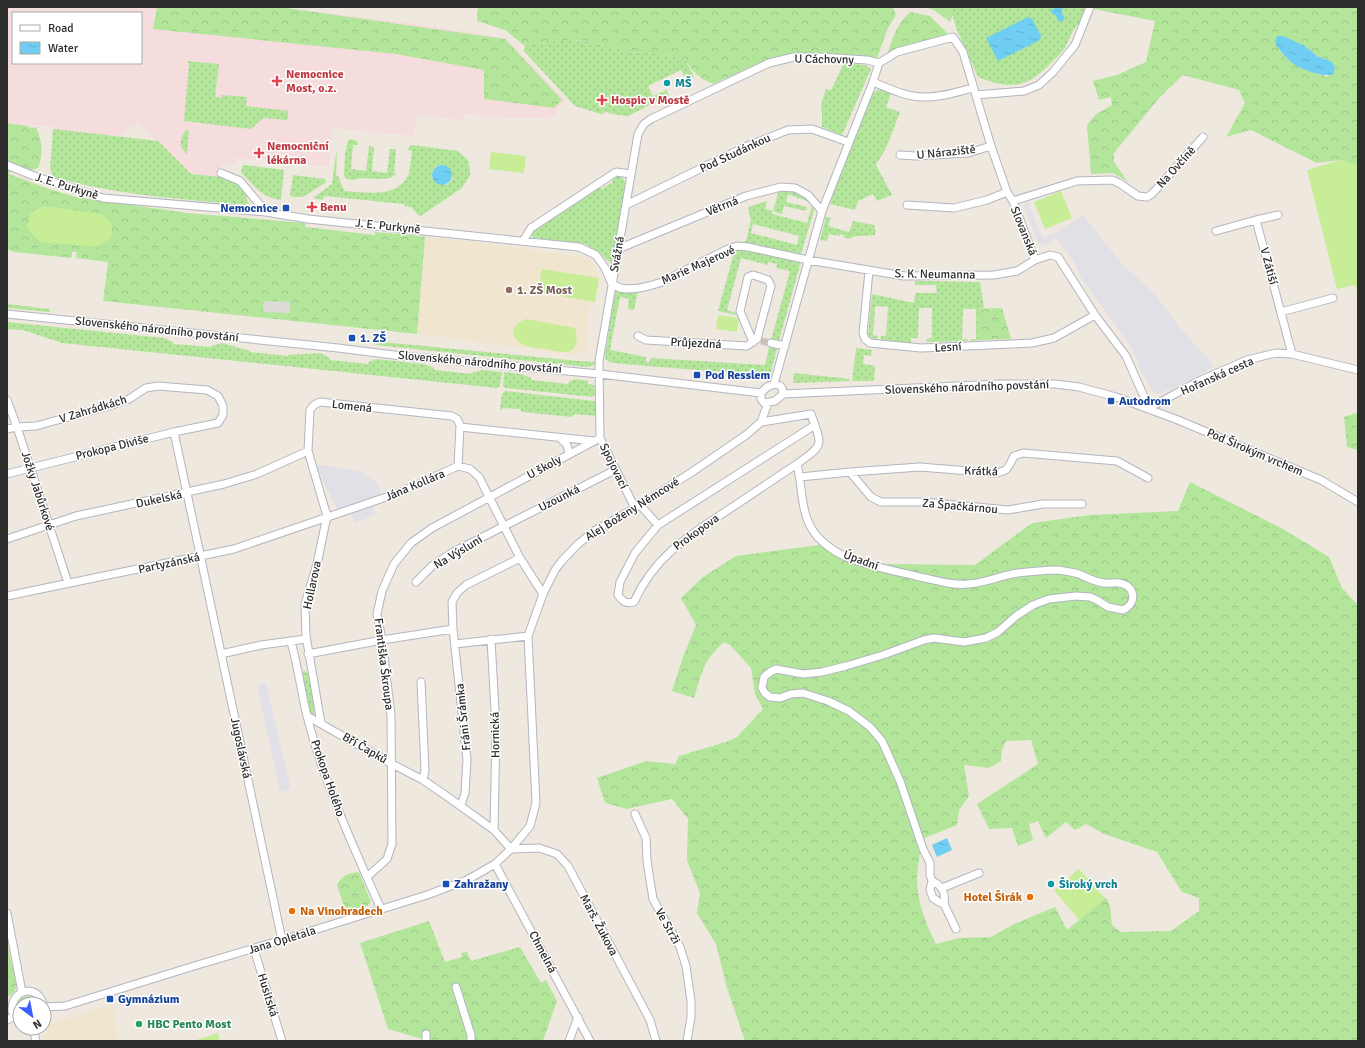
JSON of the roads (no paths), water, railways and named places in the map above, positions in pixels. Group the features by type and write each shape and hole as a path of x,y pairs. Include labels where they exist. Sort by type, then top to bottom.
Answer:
{"street":[{"path":"976,96 1024,91 1039,85 1053,72 1075,45 1090,7"},
{"name":"Slovanská","path":"879,63 897,52 953,37 963,52 991,146 1007,192 1013,201 1035,260 1050,255 1058,257 1095,315 1126,356 1149,408"},
{"name":"U Cáchovny","path":"638,134 644,124 651,119 769,63 794,57 819,57 867,60 879,63"},
{"path":"774,384 822,211 873,82 879,63"},
{"path":"873,82 903,93 921,97 945,96 973,88"},
{"name":"Pod Studánkou","path":"626,205 746,147 788,130 812,129 848,142"},
{"name":"Svážná","path":"600,374 599,361 638,134"},
{"name":"Na Ovčíně","path":"1013,201 1078,181 1112,180 1138,196 1147,197 1152,194 1203,137"},
{"name":"U Náraziště","path":"900,154 916,156 968,152 991,146"},
{"name":"J. E. Purkyně","path":"7,165 41,178 103,198 266,212 308,218 579,247 596,255 605,268 612,284"},
{"path":"523,241 531,228 616,172 631,174"},
{"path":"221,173 240,181 266,212"},
{"name":"Větrná","path":"618,249 746,196 781,187 795,188 808,195 822,211"},
{"path":"907,205 954,208 987,200 1007,192"},
{"path":"1216,231 1278,215"},
{"name":"V Zátiší","path":"1256,220 1292,354"},
{"name":"Marie Majerové","path":"612,284 620,288 651,286 737,246 808,260"},
{"name":"S. K. Neumanna","path":"808,260 904,276 994,275 1017,271 1035,260"},
{"name":"Lesní","path":"869,271 863,333 870,343 921,348 1032,343 1054,338 1095,315"},
{"path":"753,275 768,280 771,286 757,341 740,311 748,278 753,275"},
{"path":"1281,312 1333,298"},
{"name":"Slovenského národního povstání","path":"7,314 402,356 600,374 761,393"},
{"name":"Průjezdná","path":"638,336 646,340 746,346 757,341"},
{"path":"770,343 785,346"},
{"name":"Hořanská cesta","path":"1149,408 1199,381 1247,360 1276,353 1292,354 1358,370"},
{"name":"Spojovací","path":"600,374 597,440 638,506"},
{"path":"774,384 780,385 783,389 783,394 776,401 768,404 764,403 761,399 761,393 767,387 774,384"},
{"name":"Slovenského národního povstání","path":"783,394 1001,384 1055,384 1079,387 1104,393 1149,408"},
{"name":"V Zahrádkách","path":"7,429 36,426 112,406 129,399 146,388 158,386 207,390 218,396 223,406 223,416 218,422"},
{"name":"Jožky Jabůrkové","path":"7,400 50,525 68,583"},
{"name":"Lomená","path":"327,516 308,452 310,410 314,405 320,402 452,416 457,419 460,427"},
{"path":"761,422 768,404"},
{"name":"Pod Širokým vrchem","path":"1149,408 1321,480 1358,502"},
{"path":"761,422 811,414 815,425"},
{"name":"Prokopa Diviše","path":"7,474 30,467 218,422"},
{"name":"Alej Boženy Němcové","path":"511,849 530,826 536,803 528,636 543,594 561,562 577,544 594,531 638,506 735,442 761,422"},
{"name":"Prokopova","path":"815,425 820,439 819,445 813,453 686,537 666,555 641,587 634,602 628,604 622,601 618,595 620,582 635,553 658,525 815,425"},
{"path":"458,466 460,427 560,438 597,440"},
{"name":"Jugoslávská","path":"174,432 282,940"},
{"path":"560,438 567,445 569,454"},
{"name":"U školy","path":"488,497 597,440"},
{"name":"Dukelská","path":"7,539 76,516 224,484 257,474 308,452"},
{"name":"Krátká","path":"800,477 920,467 994,473 1003,472 1008,468 1014,456 1023,452 1117,461 1148,478"},
{"name":"Úpadní","path":"797,464 806,518 812,530 827,545 844,555 879,567 955,585 985,582 1013,574 1057,570 1077,574 1095,582 1106,584 1120,583 1126,585 1131,592 1133,599 1129,608 1123,610 1108,607 1097,600 1090,598 1076,596 1049,599 1033,605 1016,616 998,632 986,638 964,642 934,638 924,640 883,655 822,672 803,674 776,669 770,672 762,680 762,688 770,697 780,698 791,694 803,693 828,701 848,711 870,727 882,741 900,781 922,849 930,863 930,875 932,881"},
{"name":"Jána Kollára","path":"327,516 401,492 458,466 470,469 479,478 520,558 543,594"},
{"name":"Uzounká","path":"503,527 615,470"},
{"name":"Za Špačkárnou","path":"850,472 871,497 881,502 924,502 1008,510 1043,504 1082,504"},
{"name":"Františka Škroupa","path":"367,877 387,859 392,844 391,716 382,640 377,614 382,591 394,564 411,543 432,528 488,497"},
{"path":"638,506 658,525"},
{"name":"Partyzánská","path":"7,596 234,549 327,516"},
{"name":"Hollarova","path":"308,654 305,604 327,516"},
{"name":"Na Výsluní","path":"416,582 432,566 453,552 503,527"},
{"name":"Fráni Šrámka","path":"461,805 465,793 467,760 453,629 452,602 466,585 520,558"},
{"path":"308,654 382,640 453,629"},
{"path":"455,644 528,636"},
{"path":"222,654 306,639"},
{"name":"Hornická","path":"491,640 496,730 494,830"},
{"name":"Prokopa Holého","path":"291,642 307,716 327,779 351,842 381,909"},
{"name":"Prokopa Holého","path":"308,654 322,723"},
{"path":"421,682 425,770 423,780"},
{"name":"Bří Čapků","path":"307,716 423,780 461,805 494,830 511,849"},
{"name":"Ve Strži","path":"634,814 646,838 647,861 653,899 680,947 686,966 691,1001 691,1017 687,1041"},
{"name":"Marš. Žukova","path":"511,849 539,848 557,854 568,866 650,1020 656,1041"},
{"name":"Jana Opletala","path":"52,1007 65,1006 254,949 447,888 467,880 494,864 511,849"},
{"name":"Chmelná","path":"494,864 590,1041"},
{"path":"942,888 979,873"},
{"path":"944,904 933,898 930,890 932,881 938,883 942,888 945,897 944,904 956,929"},
{"path":"7,913 22,992"},
{"name":"Husitská","path":"254,949 282,1041"},
{"path":"456,987 471,1035 471,1041"},
{"path":"10,1004 15,997 22,992 27,991 37,994 38,996"},
{"path":"569,1041 578,1017"}],"water":[{"path":"1061,7 1063,10 1061,11 1065,19 1059,22 1051,10"},
{"path":"1028,17 1032,19 1041,36 1040,40 998,61 986,38"},
{"path":"1277,36 1283,36 1305,46 1317,56 1332,62 1335,69 1333,74 1318,74 1295,65 1276,45 1275,42"},
{"path":"438,165 446,165 452,171 452,179 446,185 438,185 432,179 432,171"},
{"path":"947,838 952,850 937,857 932,845"}],"tunnel":[{"path":"761,341 771,343"}],"place":[{"name":"Nemocnice Most, o.z.","path":"277,81"},
{"name":"MŠ","path":"667,83"},
{"name":"Hospic v Mostě","path":"602,100"},
{"name":"Nemocniční lékárna","path":"259,153"},
{"name":"Benu","path":"312,207"},
{"name":"Nemocnice","path":"286,208"},
{"name":"1. ZŠ Most","path":"509,290"},
{"name":"1. ZŠ","path":"352,338"},
{"name":"Pod Resslem","path":"697,375"},
{"name":"Autodrom","path":"1111,401"},
{"name":"Zahražany","path":"446,884"},
{"name":"Široký vrch","path":"1051,884"},
{"name":"Hotel Širák","path":"1030,897"},
{"name":"Na Vinohradech","path":"292,911"},
{"name":"Gymnázium","path":"110,999"},
{"name":"HBC Pento Most","path":"139,1024"}]}
